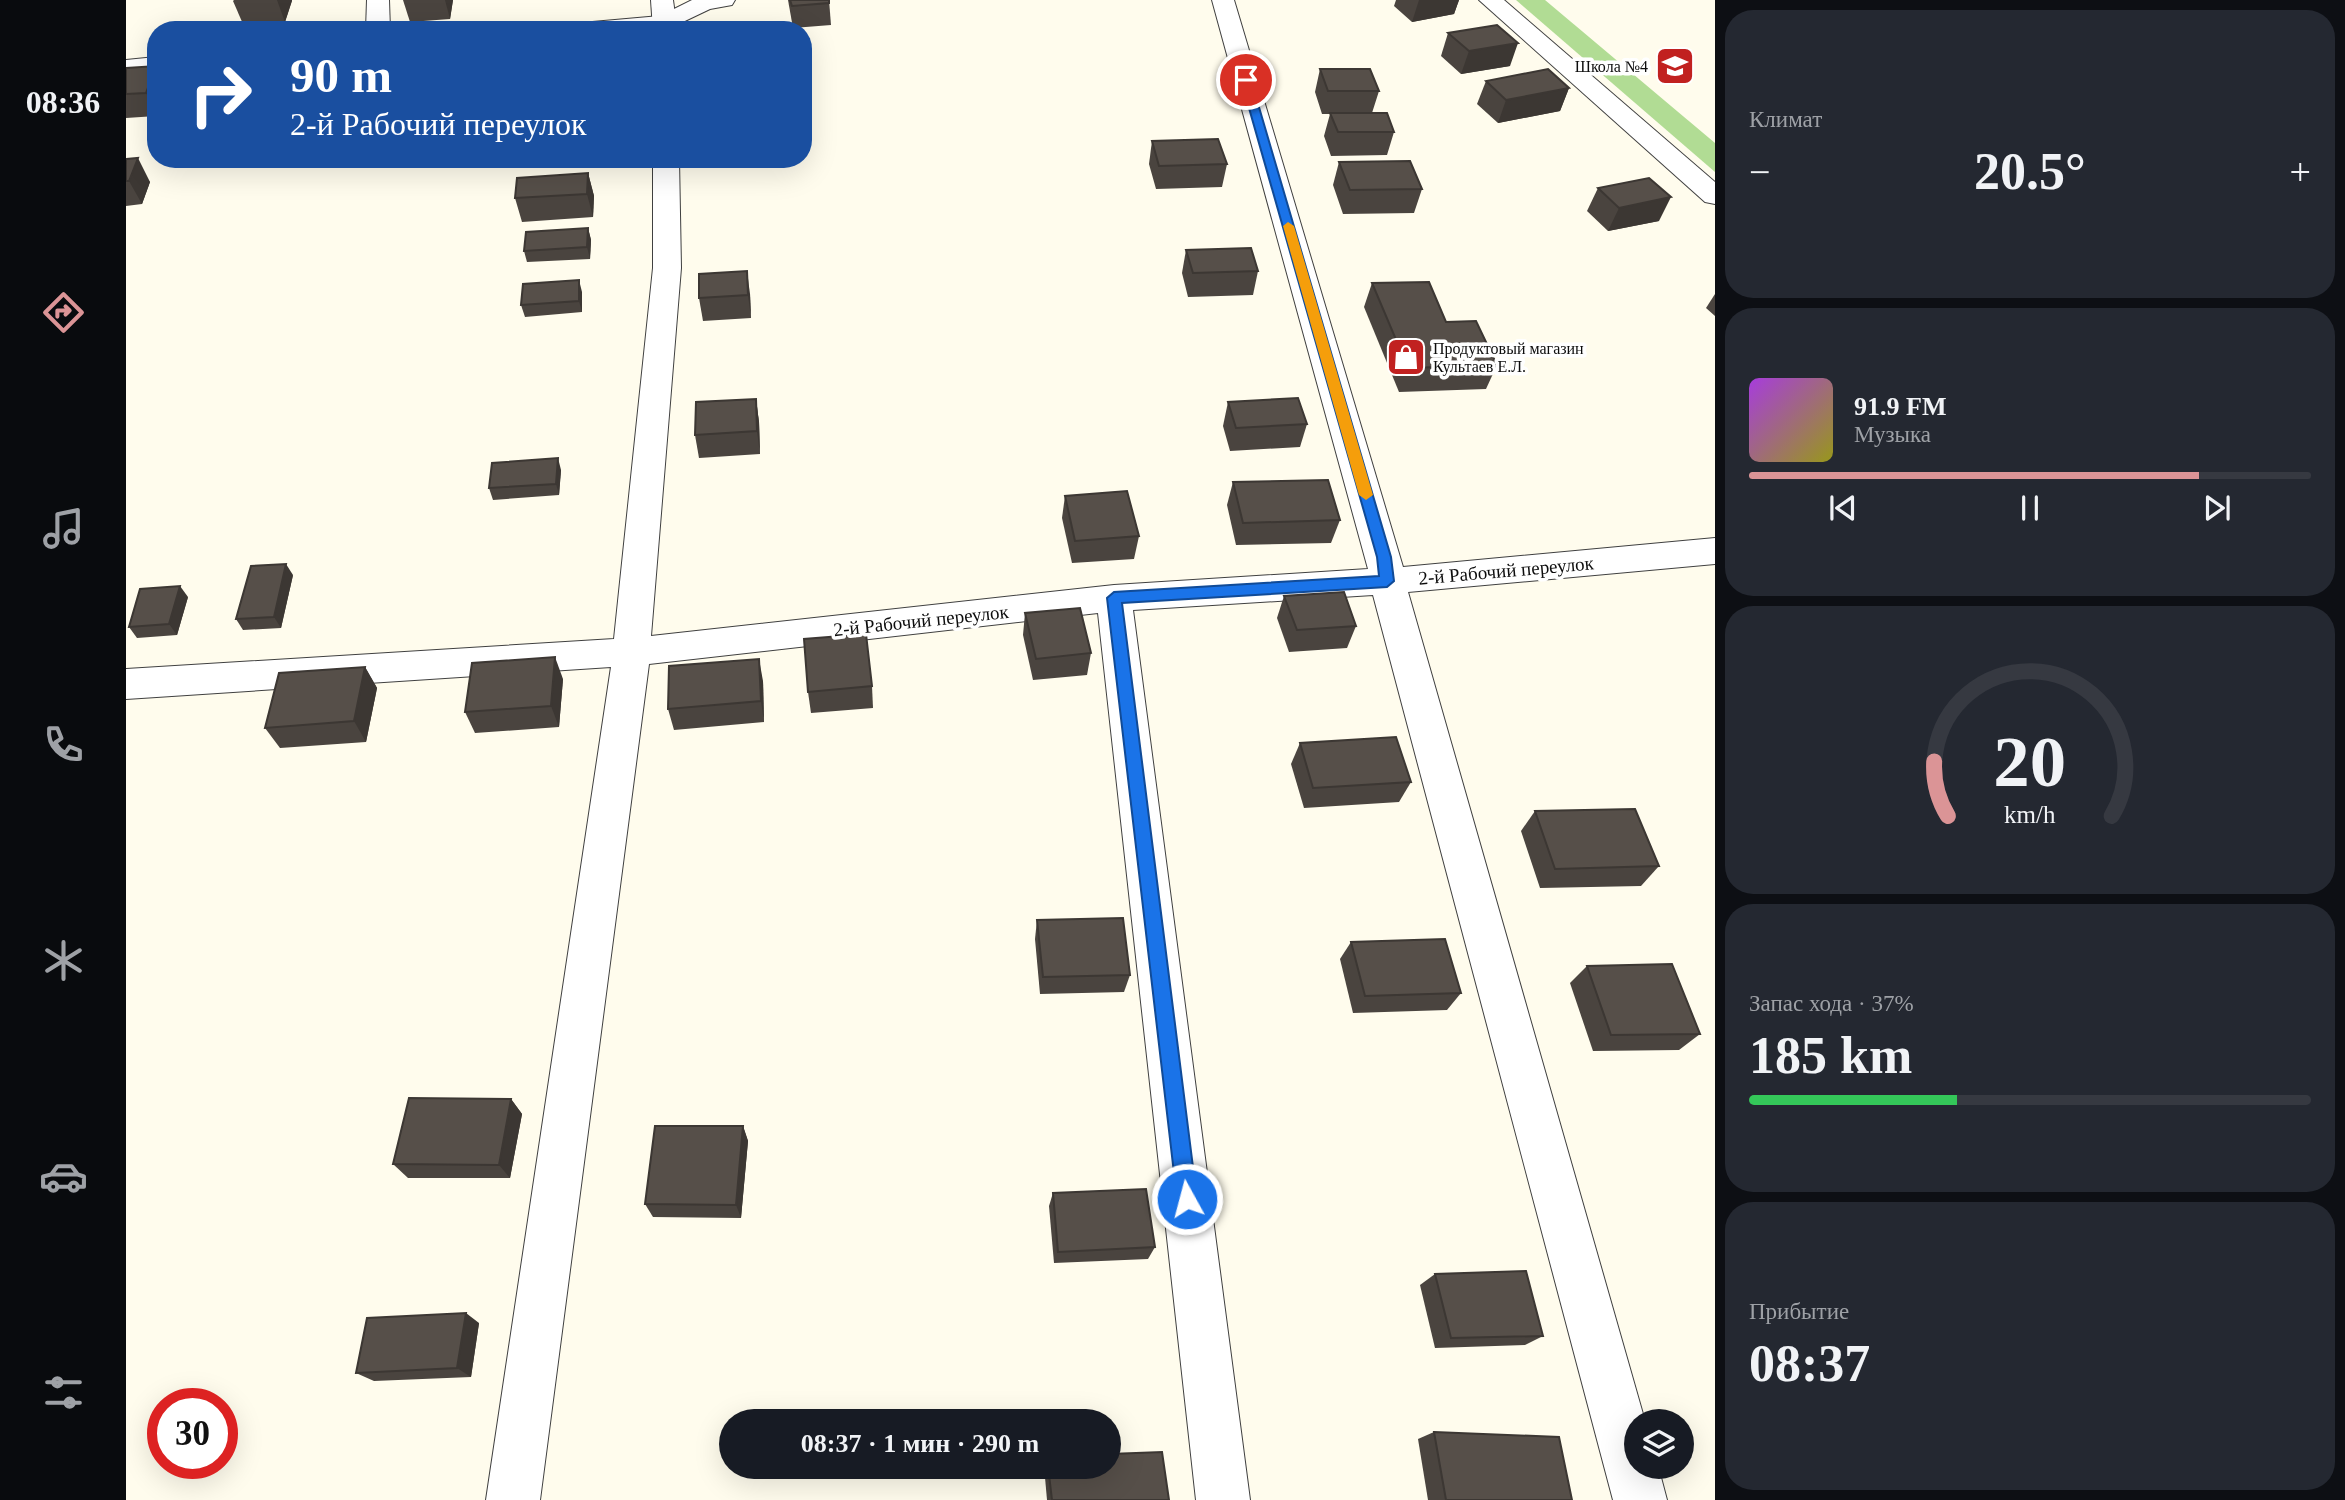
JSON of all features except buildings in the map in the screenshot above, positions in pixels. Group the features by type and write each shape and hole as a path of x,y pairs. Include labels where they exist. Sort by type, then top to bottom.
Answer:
{"street":[{"path":"378,0 378,21"},
{"path":"643,21 664,18 704,3 724,0"},
{"path":"1223,0 1384,557 1387,581 1640,1500"},
{"path":"1490,0 1715,195"},
{"path":"126,67 147,65"},
{"path":"513,1500 632,652 667,268 666,168"},
{"name":"2-й Рабочий переулок","path":"126,684 632,652 1114,598 1387,581 1715,551"},
{"path":"1114,598 1223,1500"}],"green space":[{"path":"1516,0 1545,0 1715,143 1715,172"}],"slow traffic":[{"path":"1288,226 1366,495"}],"place":[{"name":"Школа №4","path":"1675,66"},
{"name":"Продуктовый магазин Культаев Е.Л.","path":"1406,357"}],"route":[{"path":"1187,1199 1114,598 1387,581 1384,557 1246,80"}]}
